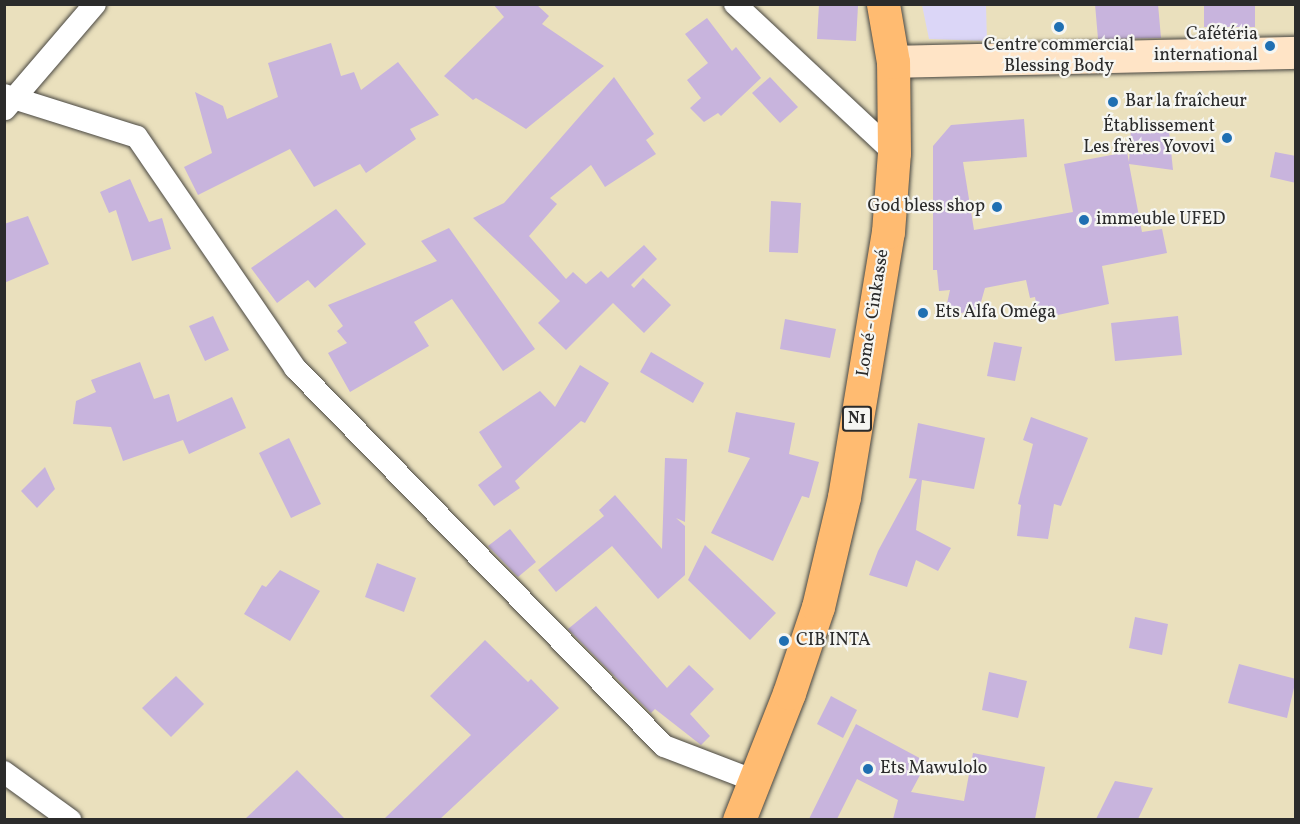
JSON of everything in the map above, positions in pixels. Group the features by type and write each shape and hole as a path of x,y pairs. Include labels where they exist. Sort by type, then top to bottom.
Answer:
{"highway":[{"name":"Lomé - Cinkassé","path":"751,805 818,607 844,497 888,232 894,153 893,62 883,4"}],"main road":[{"path":"893,62 1296,53"}],"street":[{"path":"95,4 8,101 137,138 295,369 664,746 751,805"},
{"path":"735,4 894,153"},
{"path":"4,772 70,819"}],"shaded area":[{"path":"922,5 986,5 987,41 929,39"}],"building":[{"path":"493,4 536,4 549,16 542,24 604,66 526,129 476,98 473,100 444,76 504,17"},
{"path":"819,4 858,6 856,41 817,39"},
{"path":"1095,4 1158,4 1161,38 1098,39"},
{"path":"1204,4 1255,4 1255,27 1204,27"},
{"path":"707,18 732,51 736,47 761,78 721,116 718,113 704,122 690,108 701,98 687,80 708,63 685,34"},
{"path":"331,43 341,76 354,72 361,90 398,62 439,115 410,129 416,139 366,173 360,164 314,187 290,149 198,195 184,167 212,153 195,92 223,106 227,119 278,97 268,63"},
{"path":"614,77 654,134 646,140 656,154 605,187 591,165 550,198 557,204 529,236 566,279 573,272 586,284 601,271 608,278 644,245 657,259 631,285 634,288 643,278 671,305 644,333 613,303 566,350 538,323 560,301 473,218 504,203"},
{"path":"770,77 798,107 780,123 752,93"},
{"path":"1024,119 1027,157 963,162 974,230 1073,212 1064,164 1127,152 1129,162 1131,129 1169,131 1173,170 1129,164 1142,232 1162,229 1167,253 1102,266 1109,304 1039,319 1035,297 1030,298 1026,280 985,288 979,309 944,317 950,290 939,291 937,270 933,270 933,146 951,125"},
{"path":"1275,152 1296,156 1296,183 1270,177"},
{"path":"130,179 149,222 162,218 171,249 132,261 116,210 109,213 100,192"},
{"path":"771,201 801,203 798,253 769,252"},
{"path":"336,209 366,244 315,288 308,280 277,303 251,268"},
{"path":"28,216 49,264 4,283 4,224"},
{"path":"449,228 535,349 503,371 452,299 414,322 429,346 350,392 328,353 347,343 337,331 343,326 328,305 437,261 421,241"},
{"path":"213,316 229,350 205,361 189,326"},
{"path":"1178,316 1182,355 1115,361 1111,323"},
{"path":"785,319 836,329 830,358 780,349"},
{"path":"994,342 1022,347 1015,381 987,376"},
{"path":"651,352 704,383 693,403 640,372"},
{"path":"140,362 154,399 169,394 177,422 232,397 246,428 189,454 183,440 123,461 111,427 73,424 76,401 96,392 91,380"},
{"path":"580,365 609,383 585,423 581,421 515,481 520,488 494,506 478,485 502,467 479,432 540,391 555,407"},
{"path":"736,412 795,423 789,454 819,462 809,498 802,496 773,561 711,533 750,458 728,452"},
{"path":"1031,417 1088,438 1061,506 1054,504 1048,539 1017,536 1021,505 1018,504 1033,444 1023,440"},
{"path":"918,423 985,438 974,489 922,480 916,530 951,548 938,571 916,560 907,587 869,575 878,551 917,479 909,478"},
{"path":"289,438 321,504 291,518 259,453"},
{"path":"665,458 687,459 685,522 676,518 685,526 685,575 658,599 612,546 556,592 538,570 604,516 599,510 615,495 662,549"},
{"path":"45,467 55,489 37,508 21,491"},
{"path":"510,529 536,562 518,577 488,546"},
{"path":"705,545 776,613 750,640 688,580"},
{"path":"377,563 416,578 404,612 365,597"},
{"path":"280,570 320,591 290,641 244,614 262,585 266,587"},
{"path":"596,606 667,688 689,665 714,689 690,714 710,736 701,745 655,709 651,713 568,629"},
{"path":"1135,617 1168,624 1162,655 1129,648"},
{"path":"485,640 528,682 531,679 559,708 440,819 384,819 471,735 430,696"},
{"path":"1239,664 1296,679 1287,718 1228,703"},
{"path":"989,672 1027,681 1018,718 982,710"},
{"path":"176,676 204,704 171,737 142,708"},
{"path":"831,696 857,710 843,738 817,724"},
{"path":"856,724 927,762 911,792 964,801 973,753 1045,767 1035,819 893,819 898,800 857,779 837,819 809,819"},
{"path":"297,770 345,819 245,819"},
{"path":"1115,781 1153,788 1138,819 1096,819"}],"place":[{"name":"Centre commercial Blessing Body","path":"1059,27"},
{"name":"Cafétéria international","path":"1270,46"},
{"name":"Bar la fraîcheur","path":"1113,102"},
{"name":"Établissement Les frères Yovovi","path":"1227,138"},
{"name":"God bless shop","path":"997,207"},
{"name":"immeuble UFED","path":"1084,220"},
{"name":"Ets Alfa Oméga","path":"923,313"},
{"name":"CIB INTA","path":"784,641"},
{"name":"Ets Mawulolo","path":"868,769"}]}
